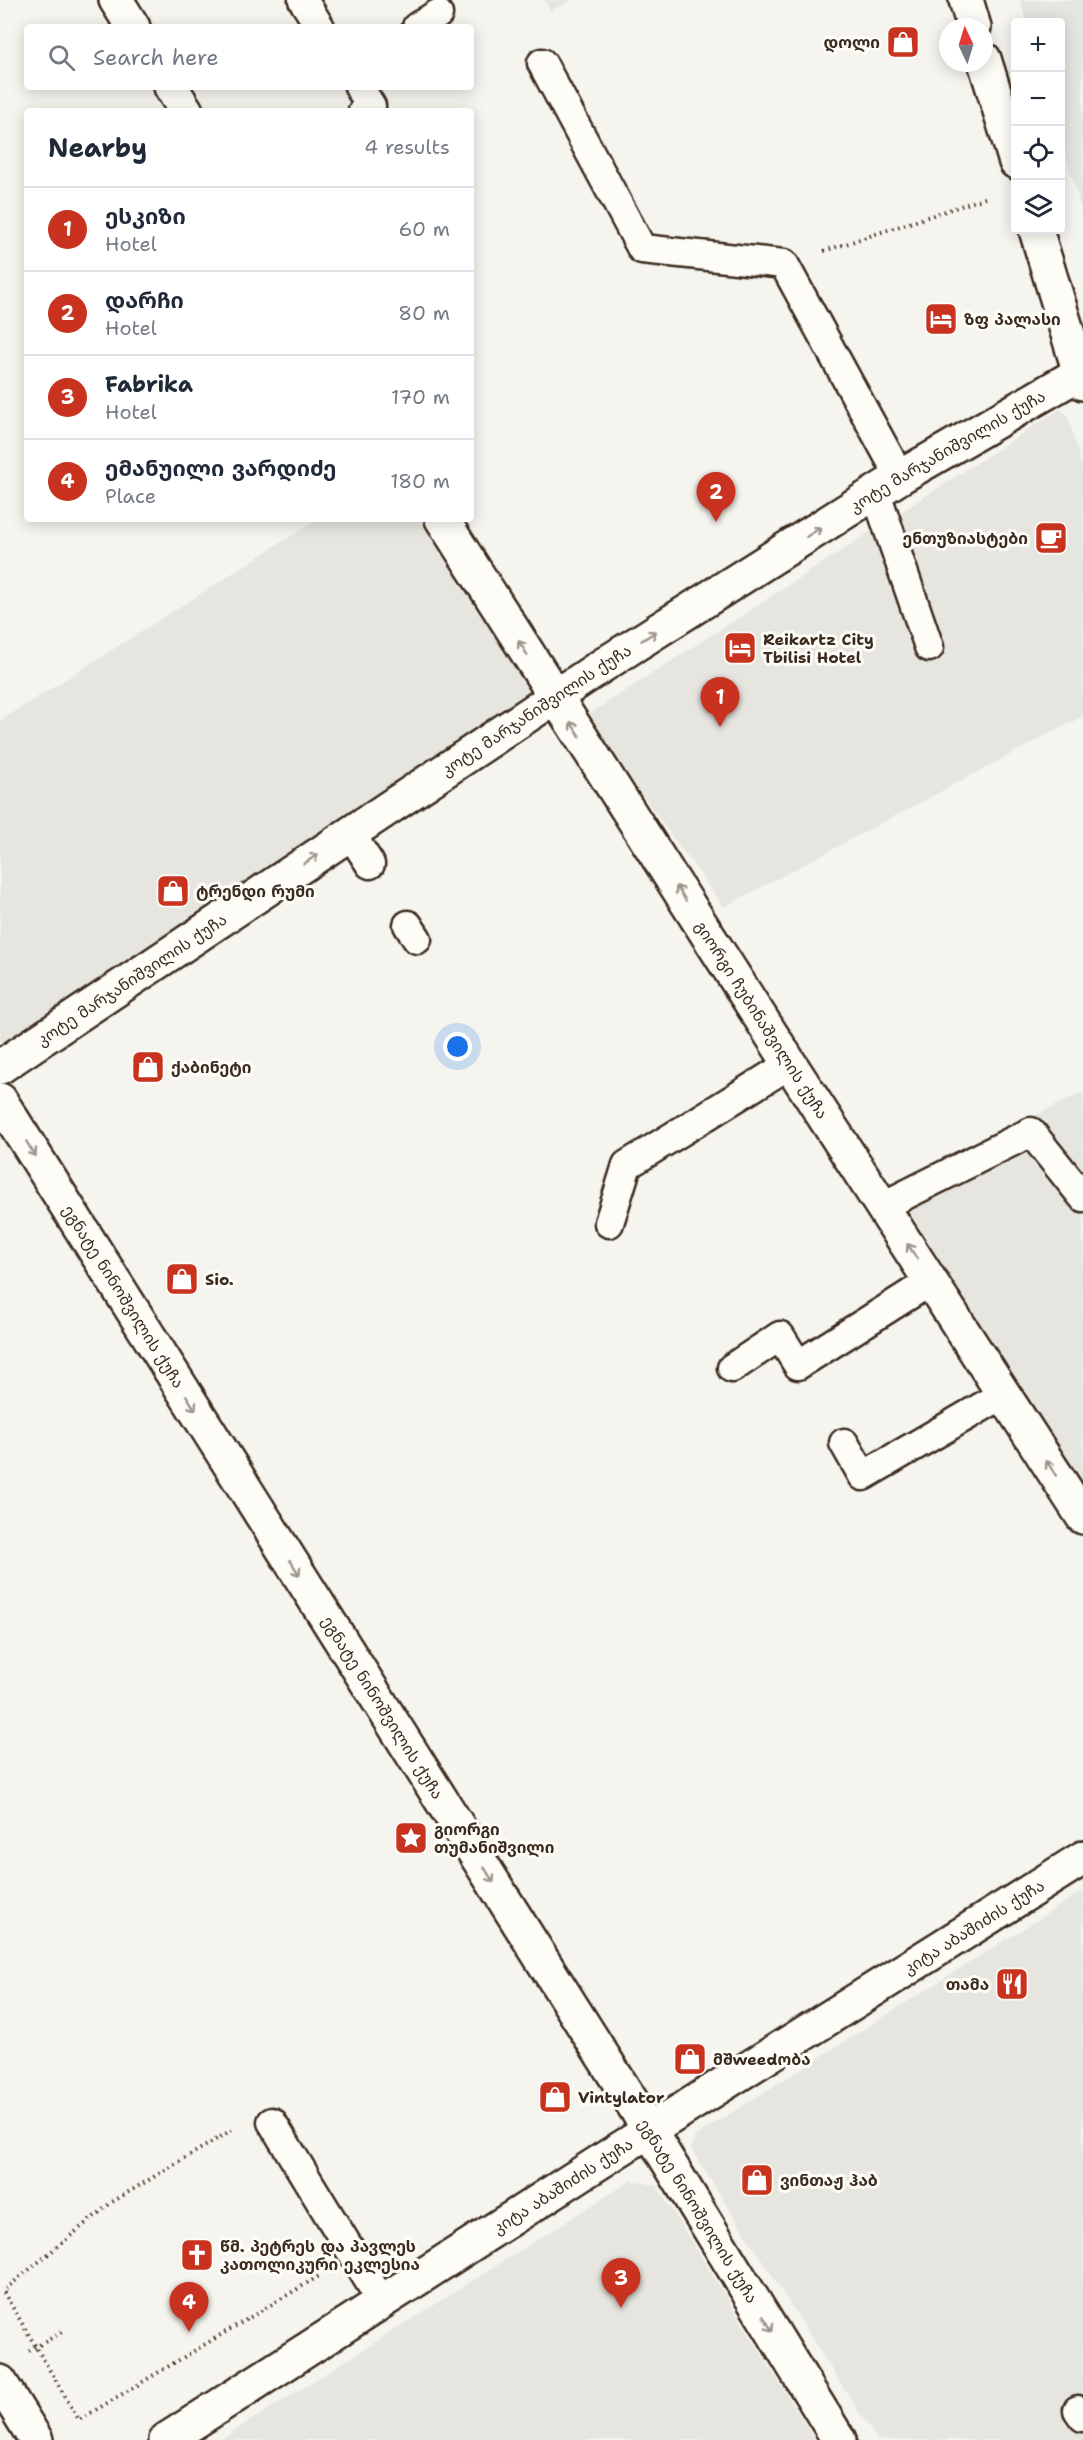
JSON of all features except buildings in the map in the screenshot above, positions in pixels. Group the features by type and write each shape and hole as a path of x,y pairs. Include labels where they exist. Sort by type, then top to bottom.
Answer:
{"street":[{"path":"116,0 131,24"},
{"path":"966,0 971,18"},
{"path":"988,72 1011,146"},
{"path":"173,90 184,108"},
{"path":"1037,234 1082,376"},
{"name":"კოტე მარჯანიშვილის ქუჩა","path":"0,1067 555,697 888,485 1082,376"},
{"name":"გიორგი ჩუბინაშვილის ქუჩა","path":"444,522 790,1065 1083,1517"},
{"name":"ეგნატე ნინოშვილის ქუჩა","path":"0,1100 650,2130 838,2440"},
{"name":"კიტა აბაშიძის ქუჩა","path":"166,2440 650,2130 1083,1858"},
{"path":"0,2382 36,2440"}],"lane":[{"path":"303,0 318,24"},
{"path":"542,63 642,249 784,264 888,485 929,647"},
{"path":"361,90 371,106 368,108"},
{"path":"350,833 370,864"},
{"path":"609,1223 627,1165 790,1065"},
{"path":"883,1206 1031,1132 1083,1197"},
{"path":"732,1368 780,1336 798,1365 931,1281"},
{"path":"844,1443 863,1476 1004,1394"},
{"path":"272,2122 382,2302"}],"path":[{"path":"784,264 988,197"},
{"path":"272,2122 232,2130 112,2202 3,2291 80,2420 353,2255"},
{"path":"36,2346 62,2332"}],"shaded area":[{"path":"544,0 572,0 550,11"},
{"path":"1020,0 1083,0 1083,215 1065,153 1065,18 1025,18"},
{"path":"1060,409 1068,416 1083,471 1083,716 724,907 585,717"},
{"path":"313,522 444,522 555,697 0,1067 0,721"},
{"path":"1083,1092 1083,1483 893,1186"},
{"path":"1083,1891 1083,2440 877,2440 691,2149 695,2136"},
{"path":"632,2180 657,2186 815,2440 220,2440"}],"place":[{"name":"დოლი","path":"903,42"},
{"name":"ზფ პალასი","path":"941,319"},
{"name":"დარჩი","path":"716,522"},
{"name":"ენთუზიასტები","path":"1051,538"},
{"name":"Reikartz City Tbilisi Hotel","path":"740,648"},
{"name":"ესკიზი","path":"720,727"},
{"name":"ტრენდი რუმი","path":"173,891"},
{"name":"ქაბინეტი","path":"148,1067"},
{"name":"Sio.","path":"182,1279"},
{"name":"გიორგი თუმანიშვილი","path":"411,1838"},
{"name":"თამა","path":"1012,1984"},
{"name":"მშweedობა","path":"690,2059"},
{"name":"Vintylator","path":"555,2097"},
{"name":"ვინთაჟ ჰაბ","path":"757,2180"},
{"name":"წმ. პეტრეს და პავლეს კათოლიკური ეკლესია","path":"197,2255"},
{"name":"Fabrika","path":"621,2308"},
{"name":"ემანუილი ვარდიძე","path":"189,2332"}]}
